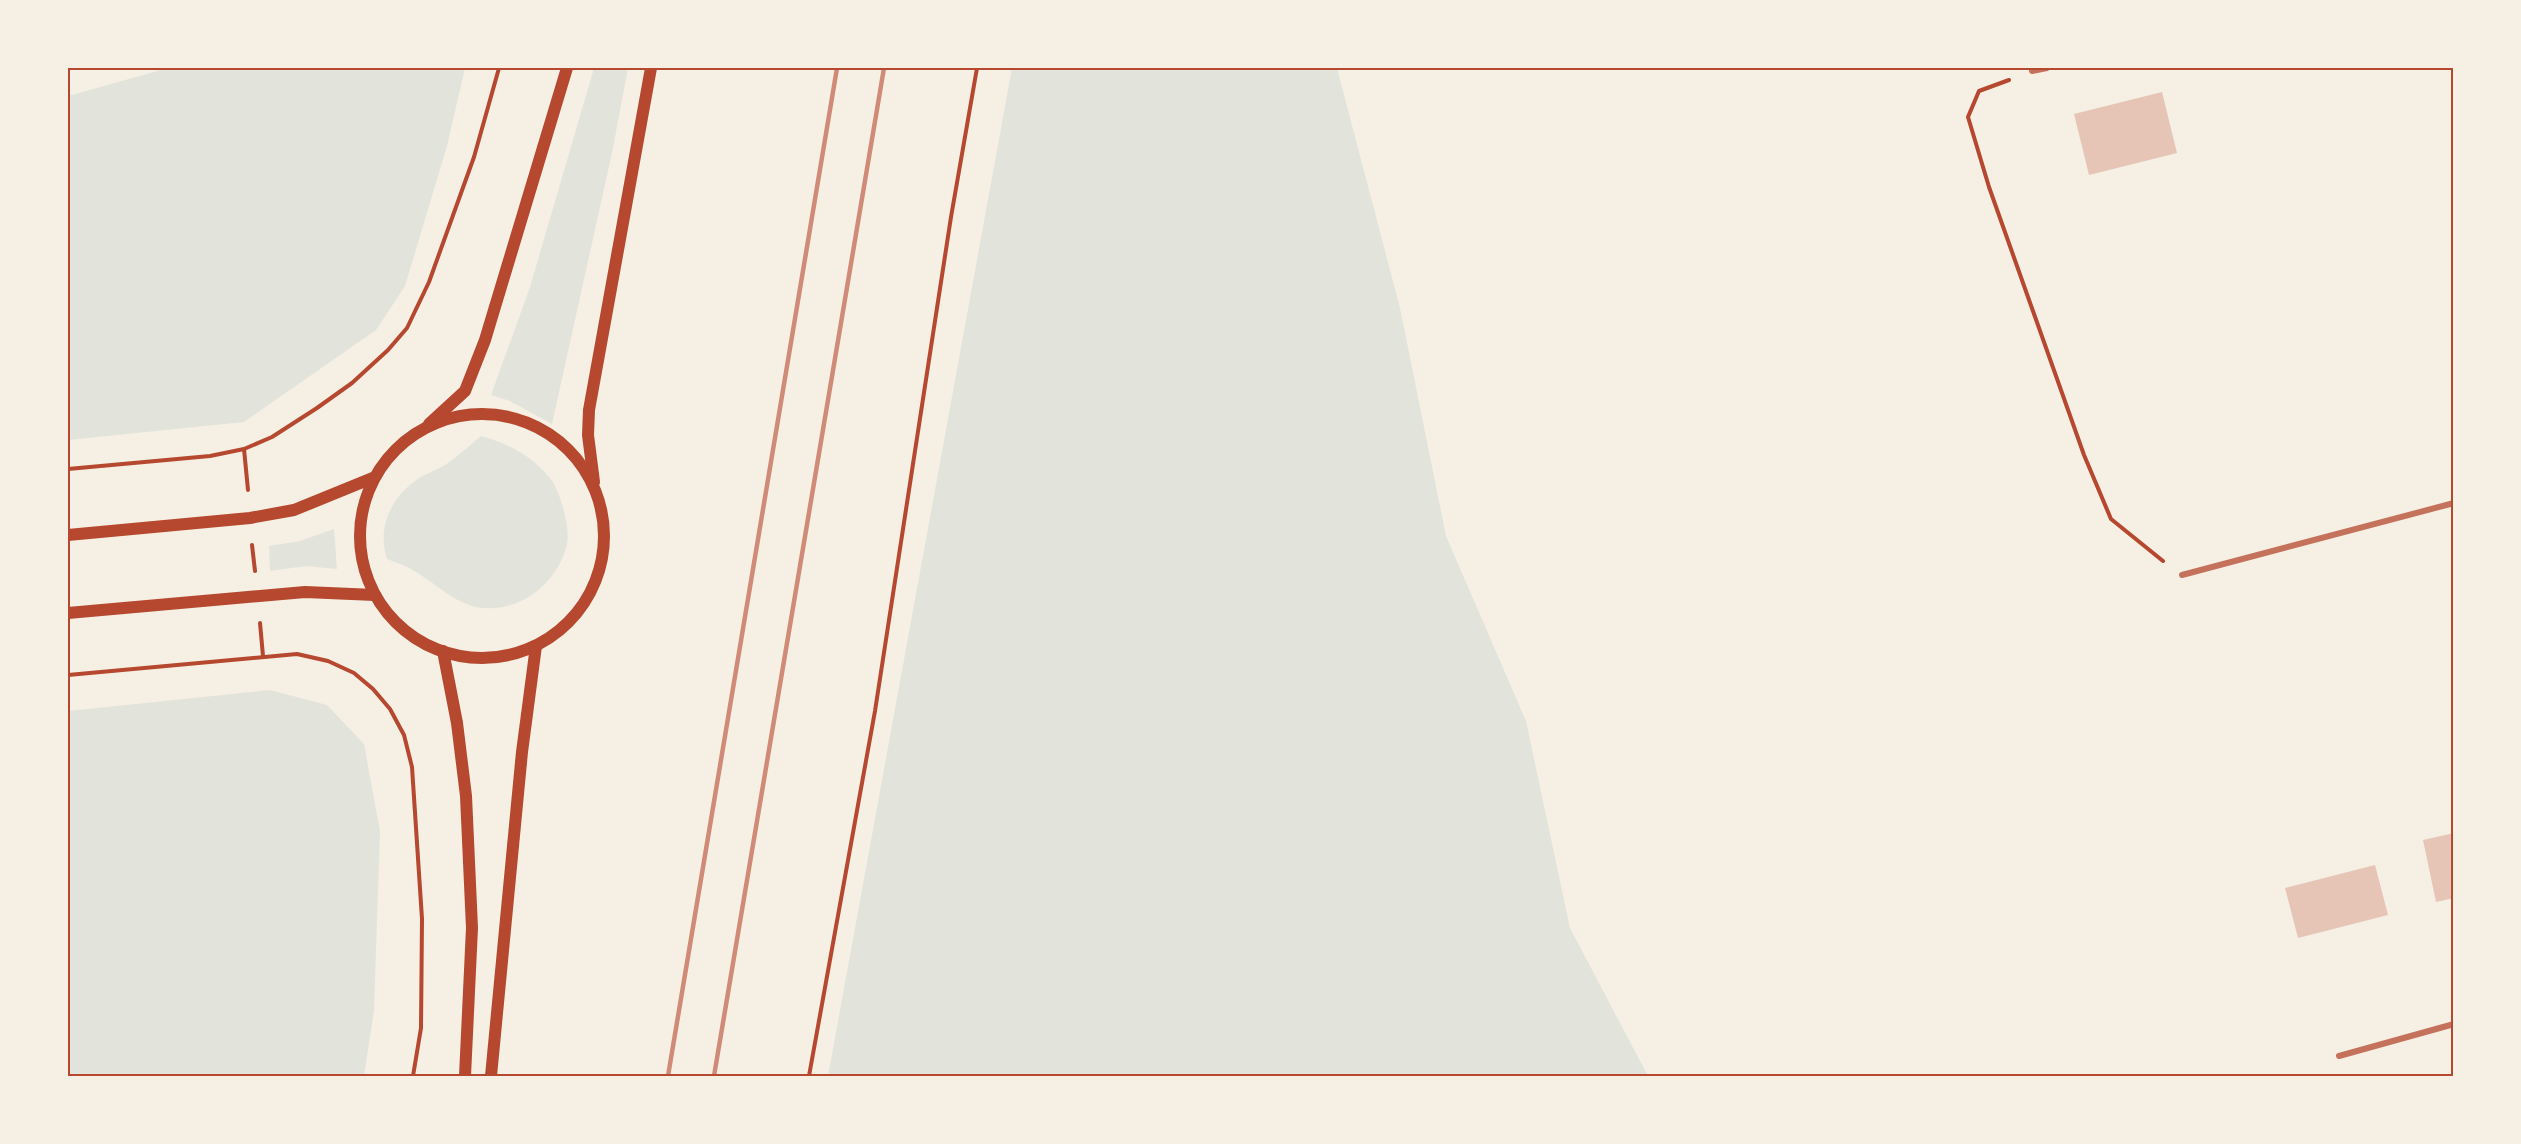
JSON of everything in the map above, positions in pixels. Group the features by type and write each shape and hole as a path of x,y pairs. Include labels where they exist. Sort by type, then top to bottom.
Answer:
{"main road":[{"path":"567,68 489,328 465,391 426,427 397,448 375,477 365,500 361,524 361,548 365,572 375,595 393,619 416,638 443,651 466,656 490,658 513,654 536,646 562,629 582,606 597,579 604,549 604,519 595,489 588,435 589,410 651,68"},
{"path":"426,427 460,416 487,414 514,418 539,427 562,443 580,462 595,489"},
{"path":"68,535 250,519 294,510 375,477"},
{"path":"68,613 305,591 375,595"},
{"path":"491,1077 522,752 536,646"},
{"path":"443,651 457,723 466,796 472,928 465,1077"}],"street":[{"path":"2032,71 2047,68"},
{"path":"2182,575 2454,503"},
{"path":"2339,1056 2454,1024"}],"path":[{"path":"68,469 210,456 244,449 272,437 352,382 388,350 407,328 429,282 474,157 499,68"},
{"path":"809,1077 874,711 951,217 977,68"},
{"path":"2032,71 1979,91 1968,117 1989,187 2084,455 2111,519 2182,575"},
{"path":"244,449 263,656"},
{"path":"68,675 297,654 328,661 354,673 373,689 390,709 404,735 412,767 422,919 421,1028 413,1077"}],"shaded area":[{"path":"168,68 465,68 447,146 405,286 376,330 244,422 68,440 68,96"},
{"path":"594,68 628,68 612,153 552,424 510,401 491,395 530,287"},
{"path":"1012,68 1337,68 1400,308 1446,536 1526,721 1570,928 1648,1076 828,1076"},
{"path":"481,436 519,451 543,470 558,492 568,538 561,561 546,583 524,600 498,608 474,606 456,599 413,570 387,559 384,548 388,516 406,488 448,463"},
{"path":"334,529 337,569 306,566 270,571 269,546 300,541"},
{"path":"270,690 327,705 364,744 380,831 374,1011 364,1076 68,1076 68,711"}],"building":[{"path":"2162,92 2177,153 2089,175 2074,114"},
{"path":"2454,833 2454,898 2436,902 2423,840"},
{"path":"2375,865 2388,915 2298,938 2285,888"}],"railway":[{"path":"668,1076 837,68"},
{"path":"714,1076 884,68"}]}
